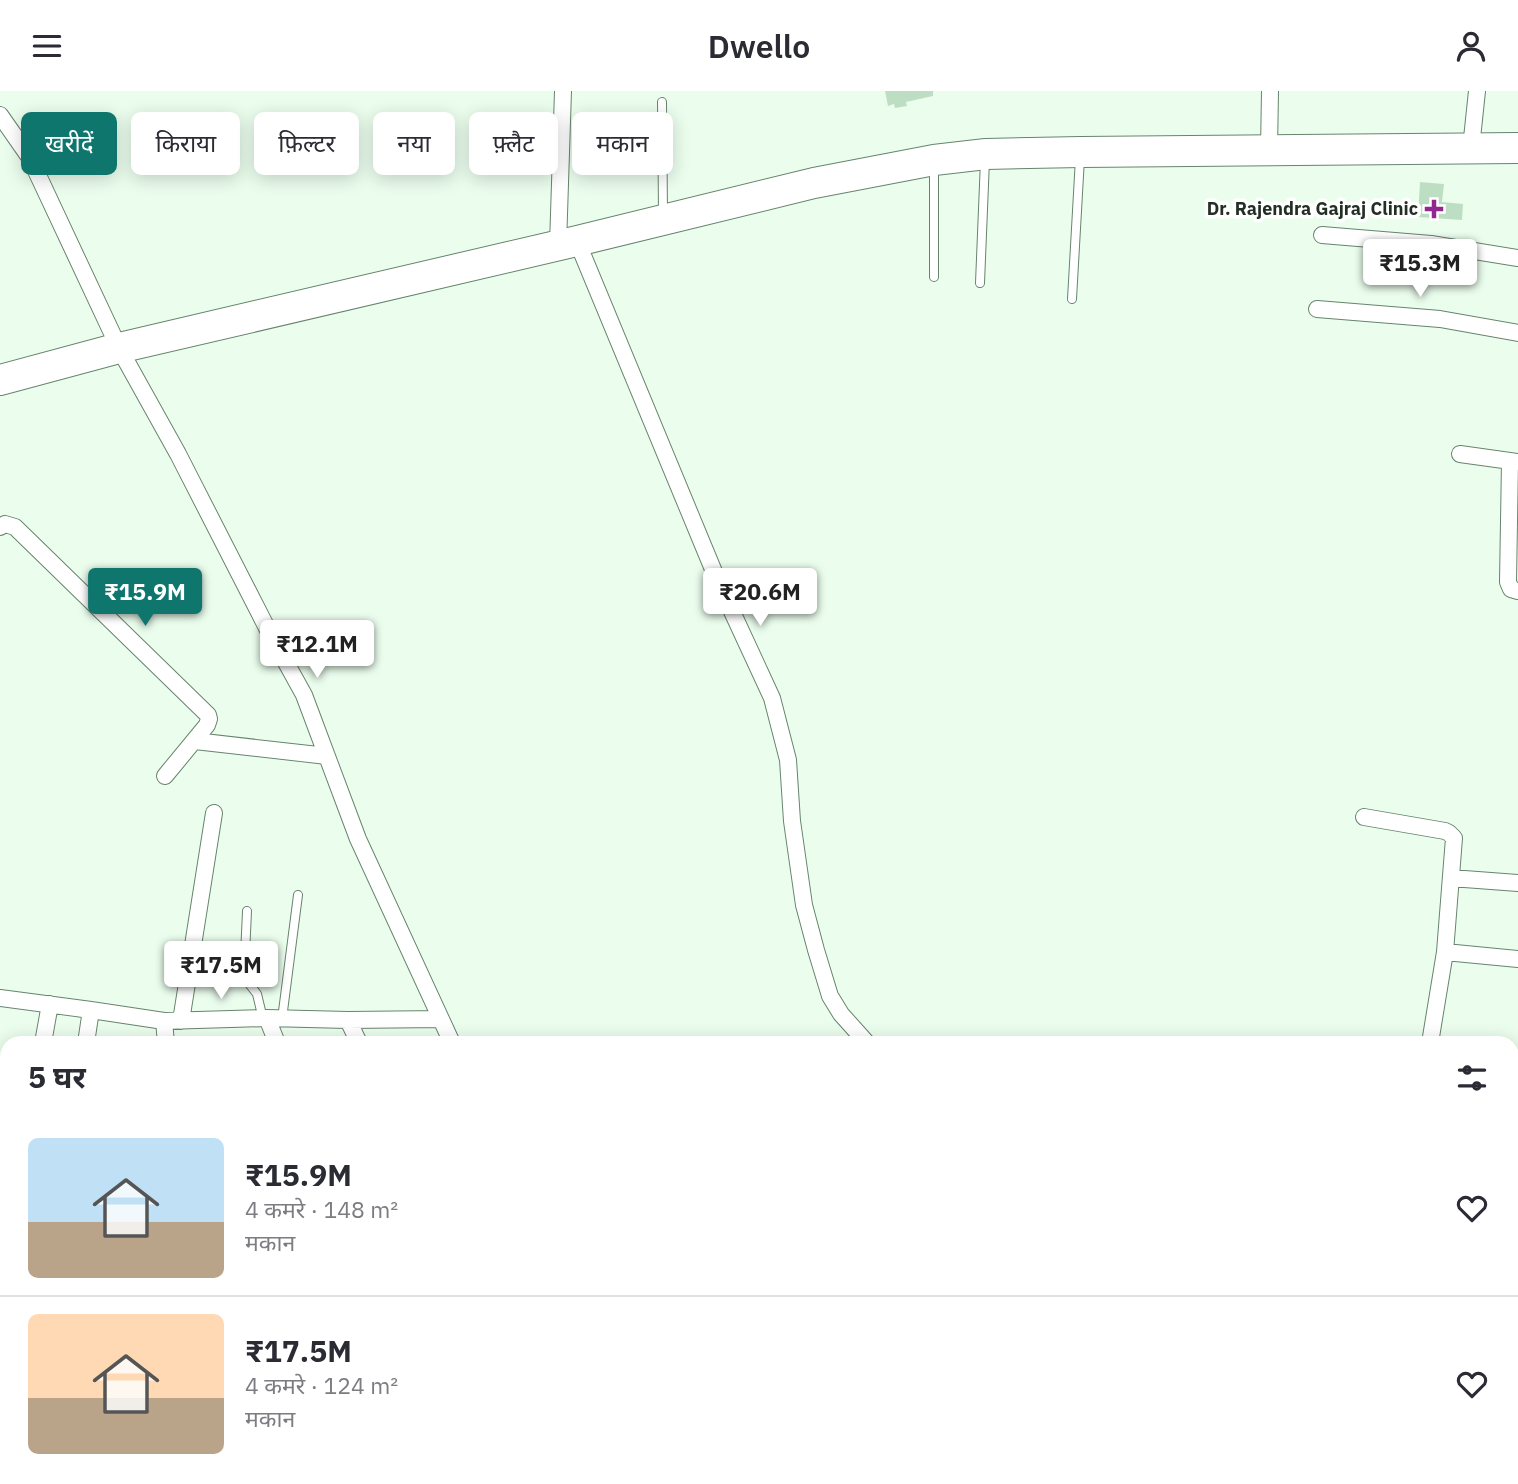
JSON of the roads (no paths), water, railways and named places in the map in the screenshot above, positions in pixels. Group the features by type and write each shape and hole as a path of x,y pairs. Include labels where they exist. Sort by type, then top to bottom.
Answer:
{"highway":[{"path":"0,380 119,348 814,183 934,160 986,154 1081,152 1518,148"}],"street":[{"path":"563,91 568,243 772,698 788,760 792,821 804,905 830,996 841,1014 861,1036"},
{"path":"1269,150 1270,91"},
{"path":"1471,148 1477,91"},
{"path":"0,115 30,158 119,348 178,454 304,695 358,839 449,1036"},
{"path":"1322,235 1431,244 1518,258"},
{"path":"1317,309 1440,319 1518,333"},
{"path":"1460,454 1514,461 1508,582 1509,587 1518,591"},
{"path":"0,527 5,524 15,527 206,712 208,722 165,776"},
{"path":"195,741 327,756"},
{"path":"181,1021 214,813"},
{"path":"1364,817 1449,832 1454,838 1446,953 1431,1036"},
{"path":"1451,878 1518,883"},
{"path":"1446,953 1518,959"},
{"path":"0,998 164,1021 441,1019"},
{"path":"44,1036 50,1004"},
{"path":"87,1036 91,1010"},
{"path":"270,1019 275,1036"},
{"path":"348,1020 356,1036"},
{"path":"164,1021 165,1036"}],"lane":[{"path":"662,102 663,219"},
{"path":"1072,299 1081,152"},
{"path":"980,283 986,154"},
{"path":"934,160 934,277"},
{"path":"270,1019 298,895"},
{"path":"247,911 244,977 257,994 270,1019"}],"place":[{"name":"Dr. Rajendra Gajraj Clinic","path":"1434,209"}]}
